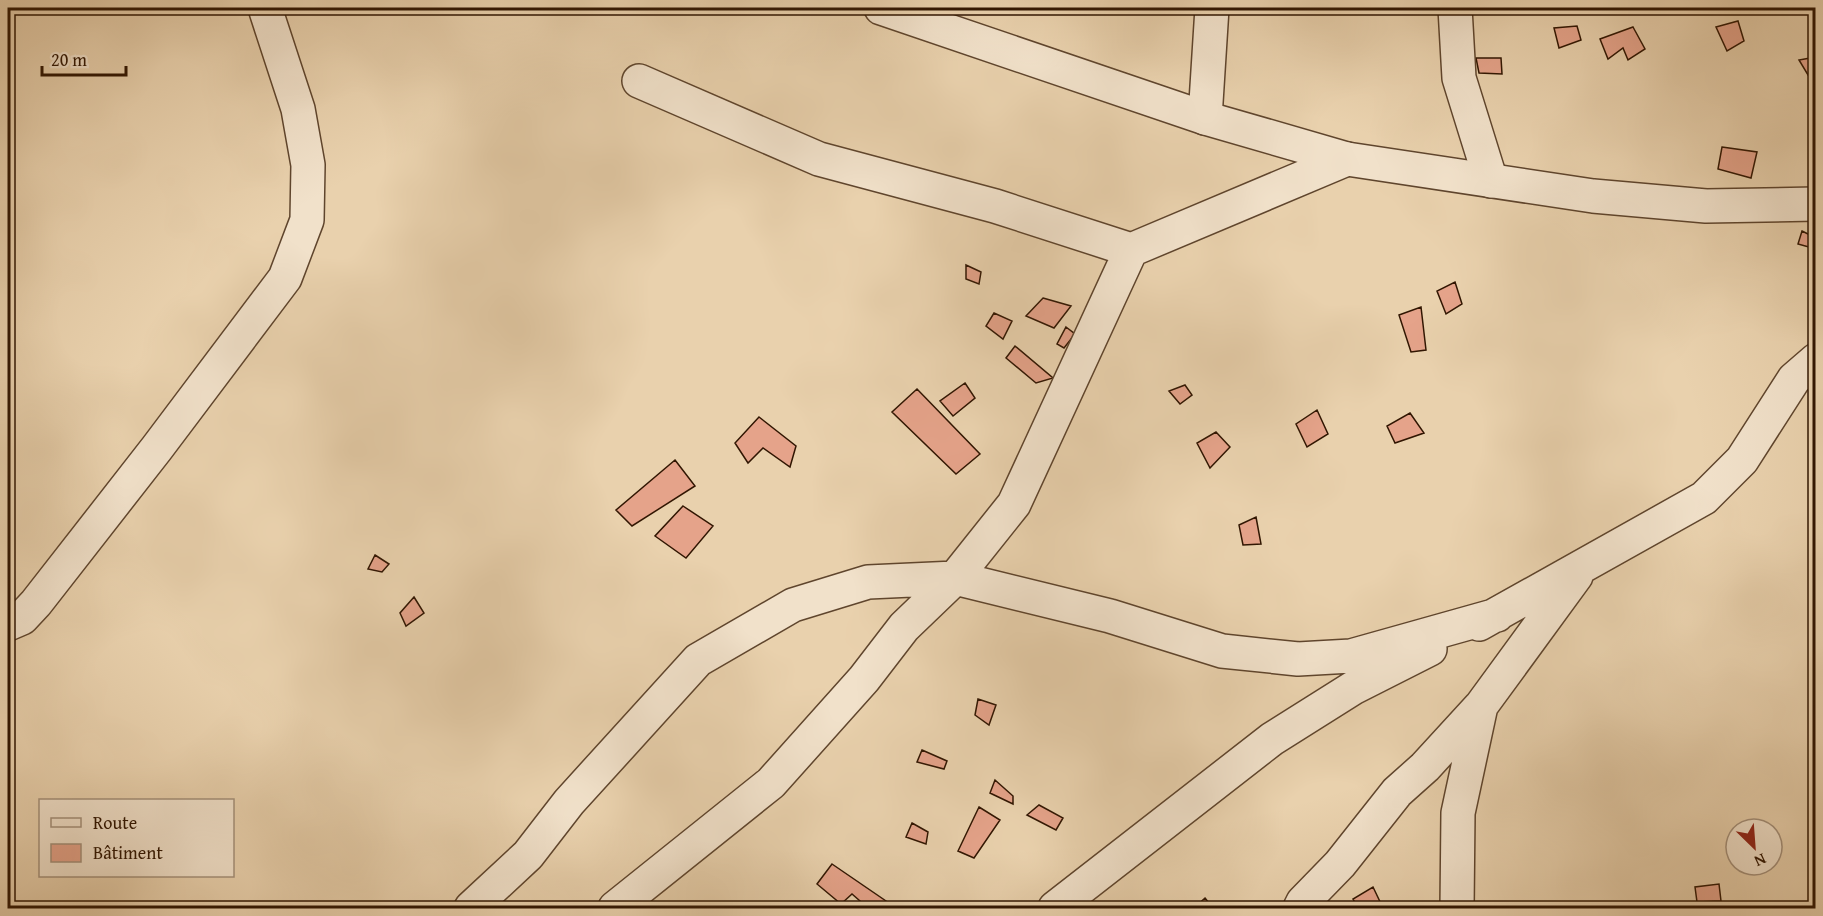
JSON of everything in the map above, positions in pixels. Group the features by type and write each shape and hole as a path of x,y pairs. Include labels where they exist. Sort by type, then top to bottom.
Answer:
{"street":[{"path":"8,624 22,618 36,603 285,278 307,220 308,165 298,108 265,8"},
{"path":"881,8 1205,118 1347,159 1593,196 1706,206 1815,204"},
{"path":"1205,118 1212,8"},
{"path":"1455,8 1459,78 1491,181"},
{"path":"639,81 819,159 995,206 1131,250 1347,159"},
{"path":"615,909 771,783 864,679 904,627 955,578 1014,504 1131,250"},
{"path":"1057,908 1272,738 1353,687 1497,615 1704,498 1743,460 1794,379 1815,360"},
{"path":"1300,909 1303,902 1340,864 1397,792 1425,767 1481,706 1582,567"},
{"path":"471,909 528,855 569,802 698,660 792,605 868,582 955,578 1110,616 1222,651 1298,659 1351,656 1497,615"},
{"path":"1457,909 1458,813 1481,706"}],"building":[{"path":"1738,21 1744,41 1727,51 1716,27"},
{"path":"1577,26 1581,40 1559,48 1554,28"},
{"path":"1633,27 1645,49 1628,60 1623,48 1608,59 1600,39"},
{"path":"1816,57 1816,79 1811,80 1799,60"},
{"path":"1476,58 1501,58 1502,74 1479,73"},
{"path":"1809,109 1816,109 1816,164 1811,163"},
{"path":"1722,147 1757,152 1751,178 1718,169"},
{"path":"1802,231 1816,238 1816,249 1798,244"},
{"path":"966,265 981,272 979,284 966,279"},
{"path":"1455,282 1462,304 1446,314 1437,291"},
{"path":"1043,298 1071,306 1054,328 1026,316"},
{"path":"1421,307 1426,350 1411,352 1399,315"},
{"path":"994,313 1012,321 1003,339 986,326"},
{"path":"1066,327 1075,334 1064,348 1057,344"},
{"path":"1015,346 1053,378 1036,383 1006,358"},
{"path":"965,383 975,398 953,416 940,401"},
{"path":"1185,385 1192,395 1180,404 1169,391"},
{"path":"917,389 980,454 956,474 892,412"},
{"path":"1317,410 1328,434 1307,447 1296,424"},
{"path":"1410,413 1424,433 1395,443 1387,426"},
{"path":"759,417 796,446 790,467 763,448 748,463 735,443"},
{"path":"1216,432 1230,447 1210,468 1197,443"},
{"path":"675,460 695,486 632,526 616,510"},
{"path":"683,506 713,526 686,558 655,536"},
{"path":"1256,517 1261,544 1243,545 1239,525"},
{"path":"375,555 389,564 382,572 368,569"},
{"path":"414,597 424,613 406,626 400,613"},
{"path":"978,699 996,705 989,725 975,715"},
{"path":"922,750 947,761 944,769 917,762"},
{"path":"995,780 1013,796 1013,804 990,793"},
{"path":"1039,805 1063,818 1056,830 1027,815"},
{"path":"979,807 1000,820 974,858 958,851"},
{"path":"912,823 928,832 926,844 906,837"},
{"path":"832,864 886,901 877,908 868,908 852,894 841,904 817,884"},
{"path":"1719,884 1721,901 1697,902 1695,887"},
{"path":"1373,887 1383,908 1358,908 1353,899"},
{"path":"1205,898 1213,908 1194,908"}]}
